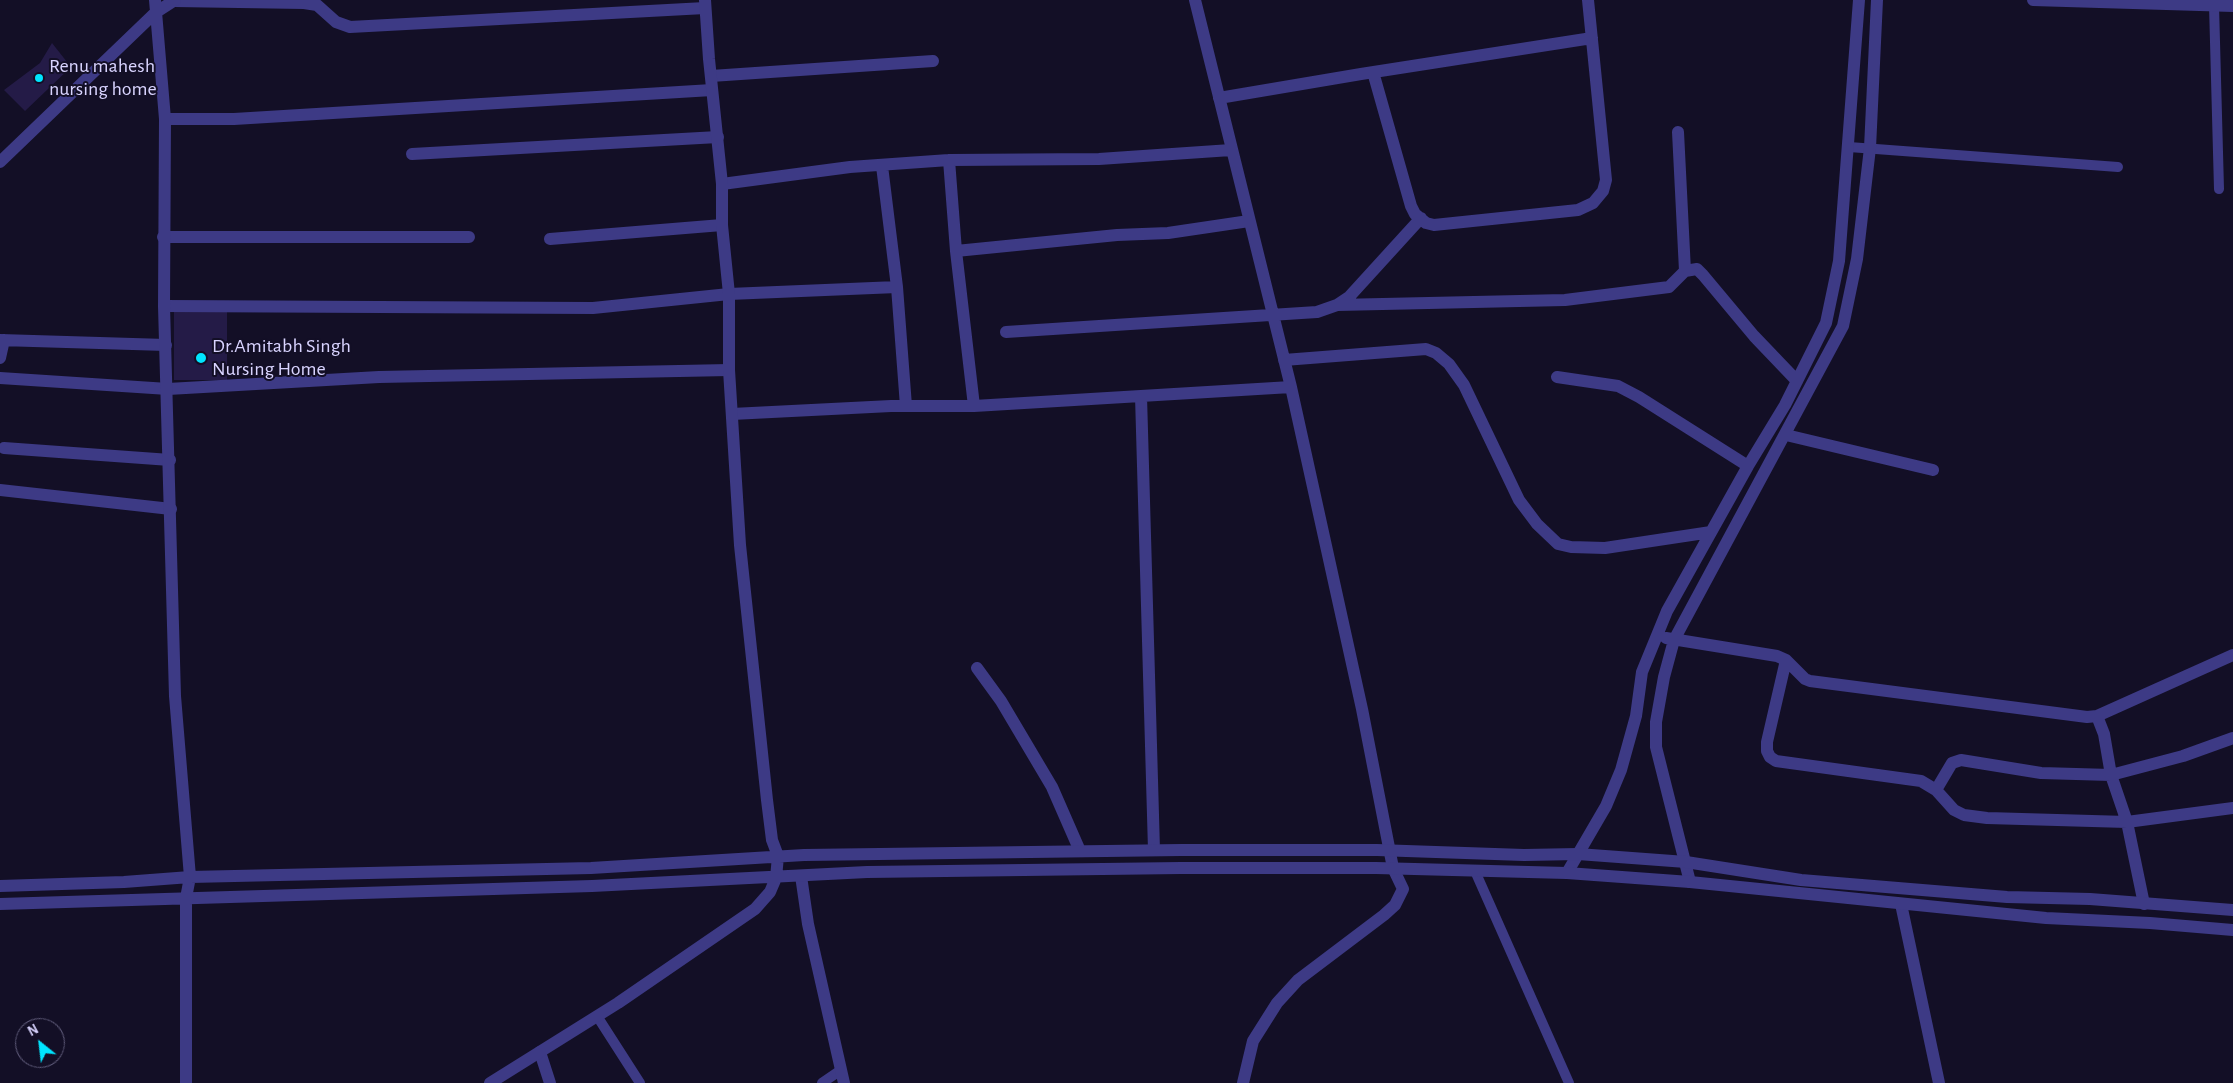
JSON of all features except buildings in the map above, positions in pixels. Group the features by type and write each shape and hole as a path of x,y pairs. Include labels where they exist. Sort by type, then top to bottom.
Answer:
{"street":[{"path":"1195,0 1291,387 1362,709 1393,868 1403,888 1395,905 1298,980 1277,1003 1253,1041 1243,1083"},
{"path":"1374,72 1411,206 1421,218 1434,225 1578,210 1593,203 1603,191 1606,180 1588,0"},
{"path":"1566,872 1606,806 1621,770 1636,716 1642,672 1667,611 1748,466 1785,406 1826,323 1839,261 1859,0"},
{"path":"1690,882 1662,778 1656,747 1656,722 1664,677 1674,640 1843,326 1857,259 1870,148 1878,0"},
{"path":"2032,0 2233,6"},
{"path":"0,162 155,6 174,1 304,3 317,5 336,22 350,27 705,4 722,184 722,225 729,294 729,370 740,545 767,800 772,840 778,856 776,878 770,892 755,909 597,1016 490,1083"},
{"path":"155,6 165,119 164,306 168,389 175,696 190,877 186,898 186,1083"},
{"path":"1219,98 1592,38"},
{"path":"711,76 933,61"},
{"path":"165,119 234,119 712,90"},
{"path":"1678,132 1685,271"},
{"path":"412,154 718,137"},
{"path":"722,184 850,167 949,160 1099,159 1232,150"},
{"path":"949,160 956,251 974,406"},
{"path":"882,166 897,287 906,406"},
{"path":"1006,332 1318,312 1337,305 1349,296 1421,218"},
{"path":"956,251 1117,235 1168,233 1249,221"},
{"path":"550,239 722,225"},
{"path":"163,236 469,237"},
{"path":"1337,305 1565,300 1669,287 1685,271 1697,270 1704,275 1754,336 1797,381"},
{"path":"164,306 593,308 729,294 897,287"},
{"path":"0,358 2,340 166,345"},
{"path":"1284,360 1426,349 1436,353 1449,364 1464,385 1519,500 1537,524 1558,544 1571,547 1605,548 1711,532"},
{"path":"0,378 168,389 379,377 729,370"},
{"path":"1557,377 1618,386 1646,401 1748,466"},
{"path":"732,414 906,406 974,406 1291,387"},
{"path":"1141,396 1154,850"},
{"path":"1786,434 1933,470"},
{"path":"4,448 170,460"},
{"path":"0,490 171,508"},
{"path":"1657,636 1777,656 1786,660 1805,679 1810,681 2088,717 2097,716 2233,655"},
{"path":"1786,660 1767,742 1767,750 1770,757 1776,761 1921,781 1936,790 1954,810 1964,815 1987,818 2127,822 2233,808"},
{"path":"977,668 1001,702 1052,787 1080,851"},
{"path":"2097,716 2104,734 2111,775 2127,822 2144,904"},
{"path":"1936,790 1952,764 1961,760 2041,773 2111,775 2183,756 2233,738"},
{"path":"0,886 124,882 190,877 591,868 778,856 1154,850 1390,850 1524,855 1578,854 1686,862 1801,880 2008,897 2090,899 2233,910"},
{"path":"0,904 776,878 877,872 1181,868 1393,868 1566,872 1690,882 2046,918 2150,923 2233,930"},
{"path":"802,876 808,924 843,1077"},
{"path":"1901,904 1939,1083"},
{"path":"540,1052 550,1083"}],"lane":[{"path":"2214,5 2219,189"},
{"path":"1849,147 2118,167"},
{"path":"1475,871 1570,1083"},
{"path":"597,1016 640,1083"},
{"path":"822,1083 843,1077"}],"place":[{"name":"Renu mahesh nursing home","path":"39,78"},
{"name":"Dr.Amitabh Singh Nursing Home","path":"201,358"}]}
